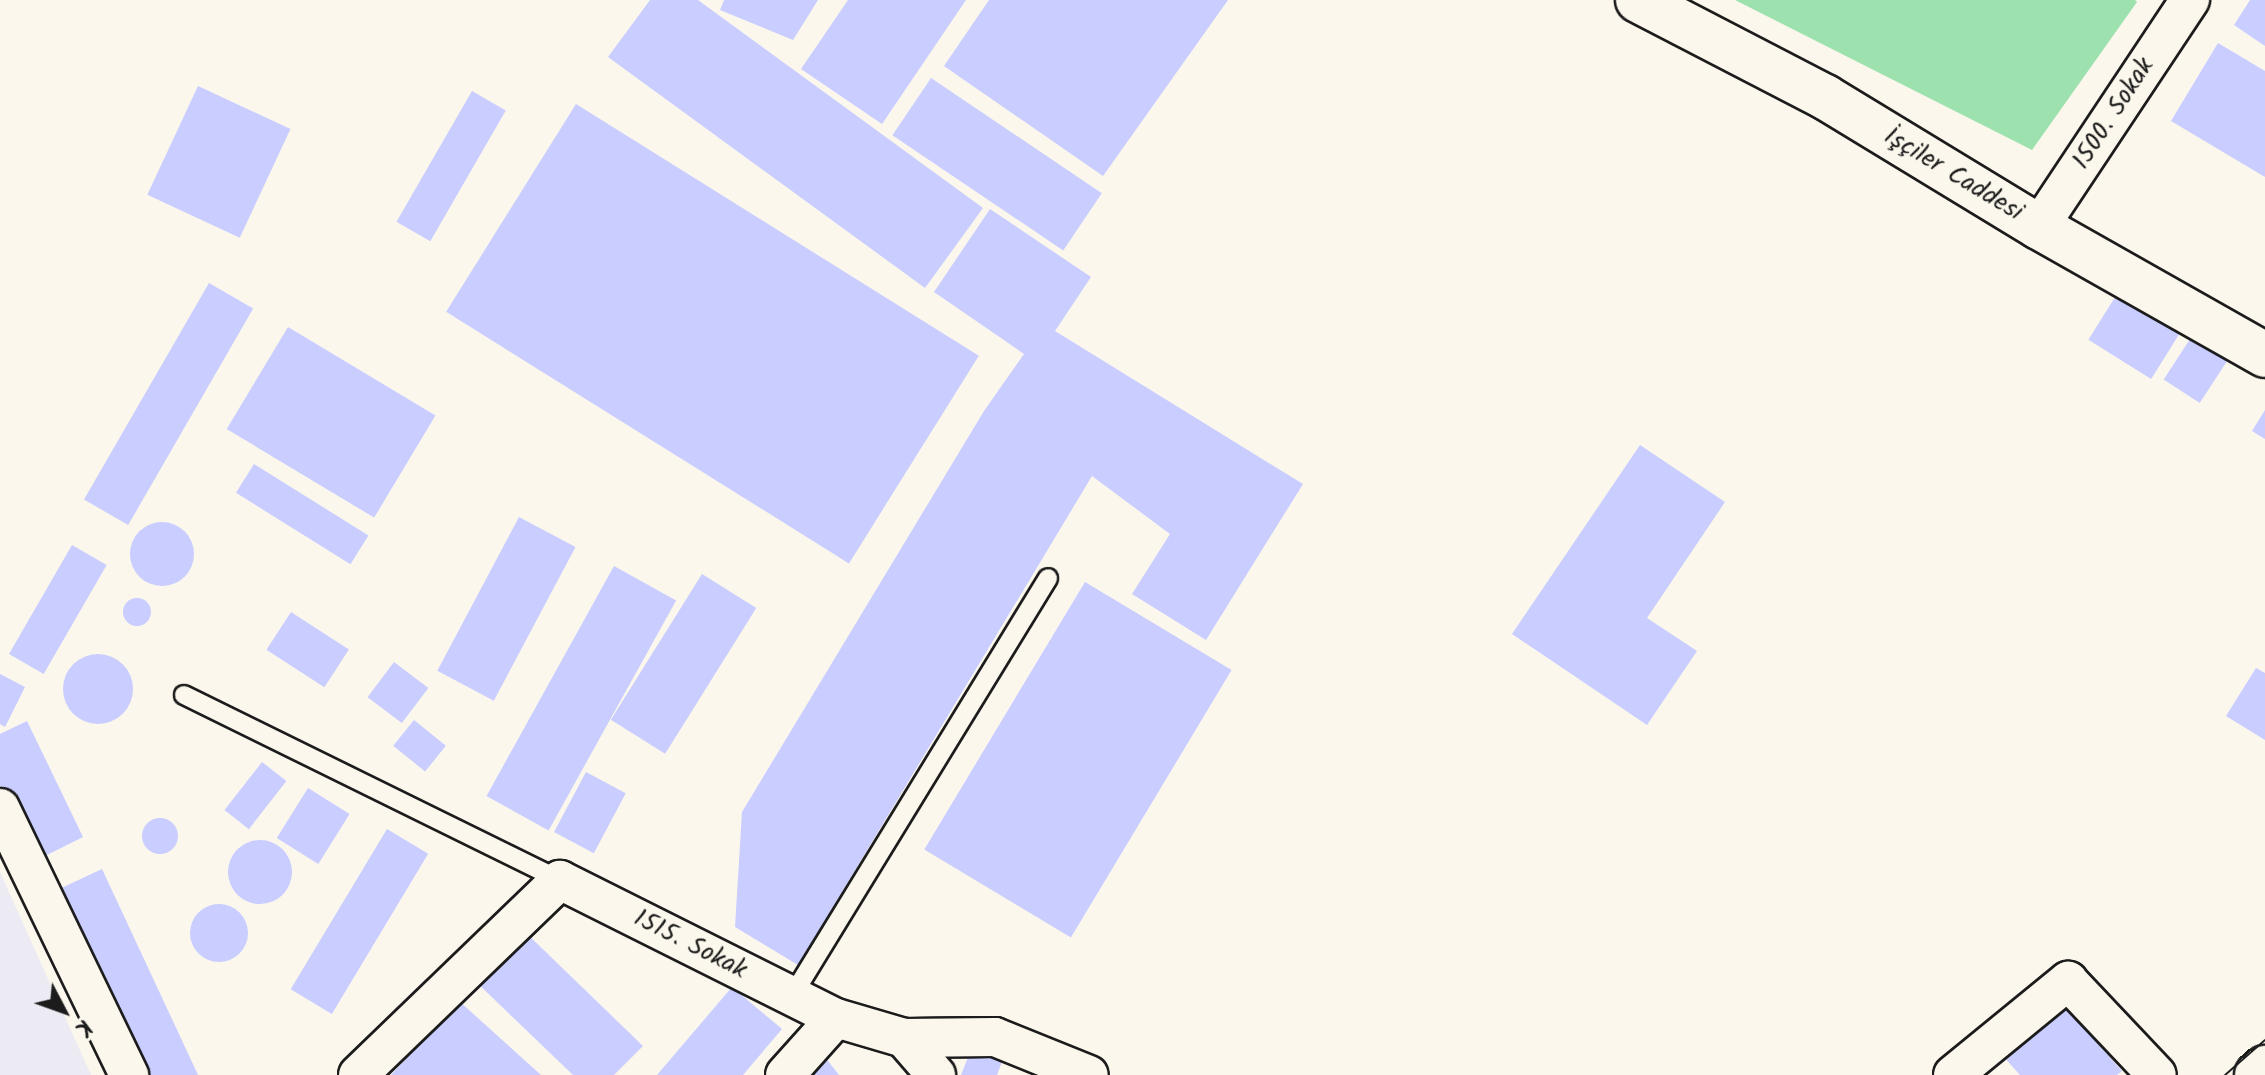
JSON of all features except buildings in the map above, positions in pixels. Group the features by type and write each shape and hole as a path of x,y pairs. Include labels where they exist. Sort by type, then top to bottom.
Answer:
{"street":[{"name":"İşçiler Caddesi","path":"1638,0 1825,97 2039,227 2265,355"},
{"name":"1500. Sokak","path":"2039,227 2190,0"},
{"path":"0,808 129,1075"},
{"name":"1515. Sokak","path":"560,880 836,1018 904,1038 995,1037 1089,1075"},
{"path":"358,1075 560,880"},
{"path":"1953,1075 2068,981 2157,1075"},
{"path":"785,1075 836,1018"},
{"path":"904,1038 936,1075"},
{"path":"2257,1075 2265,1068"}],"lane":[{"path":"792,996 1048,578"},
{"path":"184,695 560,880"}],"shaded area":[{"path":"0,872 91,1075 0,1075"}],"green space":[{"path":"1735,0 2135,0 2137,2 2032,150"}],"tram line":[{"path":"2225,1075 2265,1040"}]}
